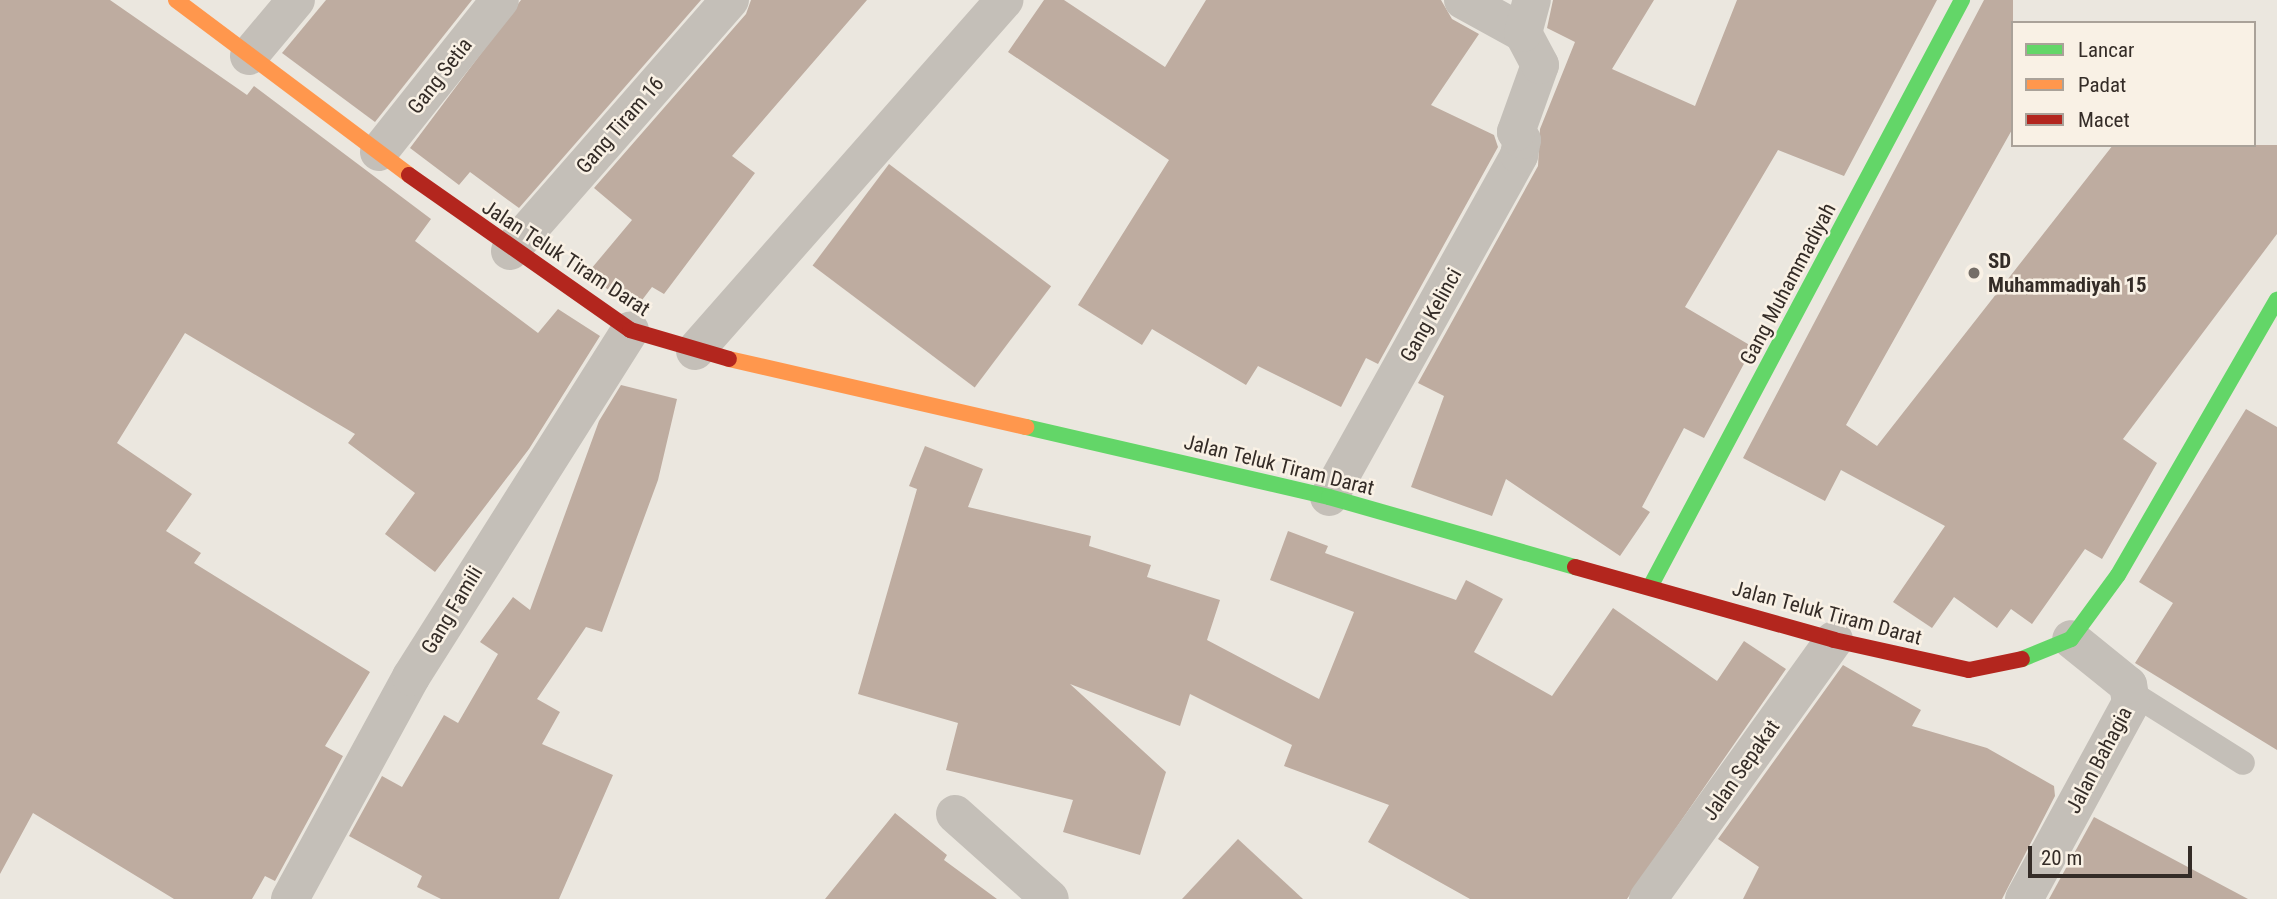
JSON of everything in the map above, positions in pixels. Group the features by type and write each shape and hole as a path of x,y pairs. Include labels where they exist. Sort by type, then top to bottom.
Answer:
{"street":[{"name":"Jalan Teluk Tiram Darat","path":"176,0 510,251 630,330 695,351 1329,496 1834,640 1969,670 2029,658 2071,639 2118,575 2277,300"},
{"path":"249,56 296,0"},
{"name":"Gang Setia","path":"379,152 500,0"},
{"name":"Gang Tiram 16","path":"510,251 730,0"},
{"path":"695,351 1004,0"},
{"path":"1463,0 1527,17"},
{"name":"Gang Muhammadiyah","path":"1650,587 1962,0"},
{"name":"Gang Kelinci","path":"1329,496 1520,155 1522,140 1516,132 1541,65 1527,17"},
{"name":"Gang Famili","path":"290,899 411,677 630,330"},
{"name":"Jalan Bahagia","path":"2024,899 2132,693 2071,639"},
{"name":"Jalan Sepakat","path":"1648,899 1834,640"},
{"path":"955,814 1050,899"}],"lane":[{"path":"2132,693 2244,763"}],"building":[{"path":"0,0 110,0 247,95 254,86 431,219 415,241 538,333 558,309 600,336 529,449 435,572 385,534 415,493 348,443 355,434 185,333 117,443 192,494 166,531 201,553 194,563 370,672 325,746 343,756 275,881 265,876 252,899 174,899 33,813 0,874"},
{"path":"326,0 472,0 375,122 282,53"},
{"path":"521,0 701,0 519,208 470,172 459,185 410,148"},
{"path":"751,0 867,0 732,156 755,173 664,294 652,287 636,308 586,275 632,220 594,188 746,14"},
{"path":"1044,0 1064,0 1165,67 1206,0 1441,0 1452,19 1479,34 1431,105 1494,135 1498,147 1378,364 1366,358 1341,407 1258,366 1246,385 1152,329 1142,345 1078,305 1169,160 1008,52"},
{"path":"1553,0 1654,0 1612,69 1695,106 1737,0 1937,0 1844,176 1778,150 1685,307 1753,347 1704,438 1684,428 1642,507 1650,512 1620,556 1506,479 1492,516 1411,487 1444,396 1418,383 1538,166 1540,129 1575,42 1547,28"},
{"path":"1984,0 2013,0 2011,132 1846,425 1877,446 2111,147 2277,145 2277,234 2123,439 2157,463 2102,559 2085,549 2032,624 2011,609 1997,628 1954,597 1932,628 1893,602 1945,526 1841,470 1825,501 1743,458"},
{"path":"889,164 1051,286 975,388 813,265"},
{"path":"621,385 677,399 658,480 602,632 586,627 537,699 560,712 542,744 613,775 559,899 441,899 417,887 422,876 349,836 382,776 402,787 444,715 458,723 498,654 480,642 513,597 530,610 599,421"},
{"path":"2246,409 2277,427 2277,750 2135,663 2173,603 2139,582"},
{"path":"925,446 983,469 968,507 1091,536 1089,546 1151,565 1147,577 1220,600 1207,640 1319,699 1354,612 1270,580 1288,531 1328,546 1325,553 1456,600 1466,580 1503,599 1474,652 1552,696 1613,608 1717,681 1744,641 1786,669 1627,899 1470,899 1368,842 1389,805 1284,766 1292,745 1190,694 1180,726 1070,684 1166,772 1140,855 1063,832 1073,800 946,770 958,723 858,694 917,489 909,486"},
{"path":"1843,665 1921,710 1912,726 1987,748 2054,786 2055,796 2002,899 1743,899 1759,867 1718,839"},
{"path":"895,813 947,855 944,860 997,899 825,899"},
{"path":"2094,817 2248,899 2049,899"},
{"path":"1238,839 1303,899 1182,899"}],"traffic: fast":[{"path":"1650,587 1962,0"},
{"path":"2022,659 2071,639 2118,575 2277,300"},
{"path":"1026,427 1329,497 1575,567"}],"traffic: slow":[{"path":"176,0 409,175"},
{"path":"729,359 1026,427"}],"traffic: jam":[{"path":"409,175 630,330 729,359"},
{"path":"1575,567 1834,640 1969,670 2022,659"}],"place":[{"name":"SD Muhammadiyah 15","path":"1974,273"}]}
